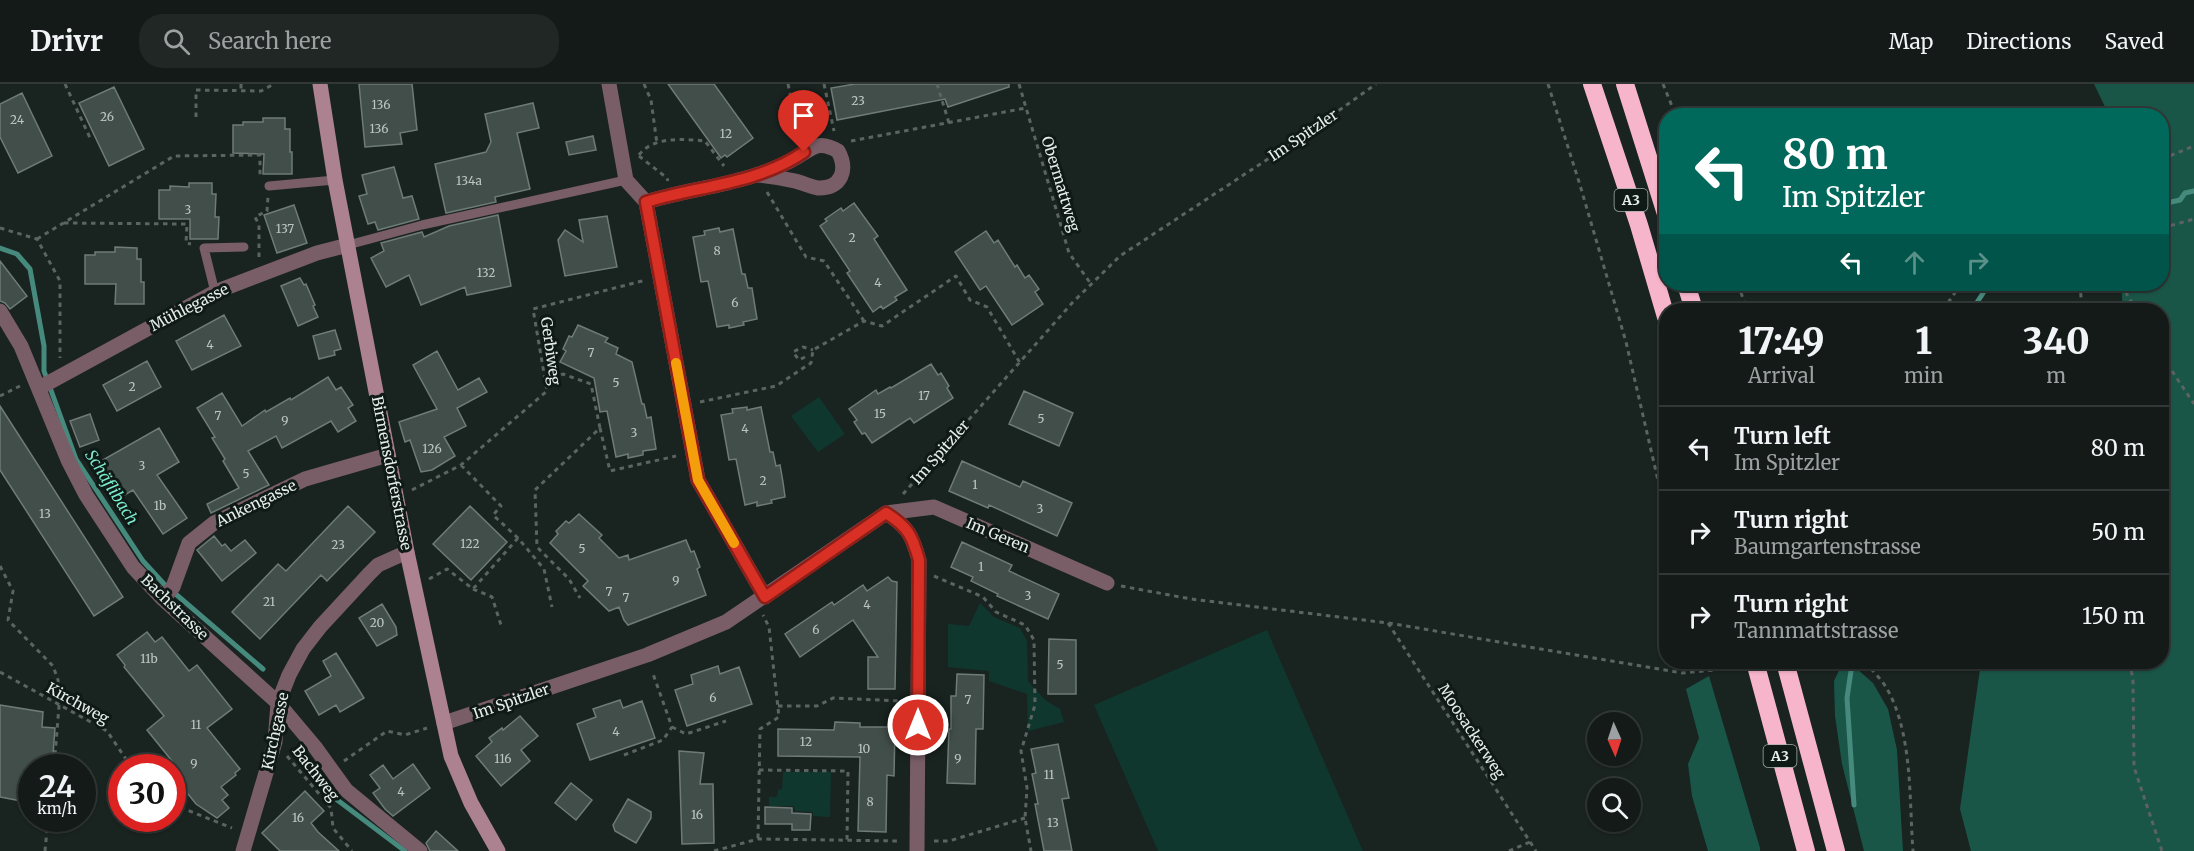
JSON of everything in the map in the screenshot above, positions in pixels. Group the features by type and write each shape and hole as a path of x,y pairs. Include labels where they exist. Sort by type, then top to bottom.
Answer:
{"highway":[{"name":"A3","path":"1592,84 1639,225 1662,303"},
{"name":"A3","path":"1625,84 1659,192"},
{"name":"A3","path":"1757,669 1806,851"},
{"name":"A3","path":"1787,669 1836,851"}],"main road":[{"name":"Birmensdorferstrasse","path":"320,84 335,180 388,455 451,756 471,803 498,851"}],"street":[{"path":"609,84 626,180 646,202 698,480 761,600"},
{"path":"646,202 671,194 757,175 777,168 814,146 823,145 838,151 844,164 843,172 836,183 828,187 817,188 787,179 757,175"},
{"name":"Mühlegasse","path":"47,382 214,292 317,253 348,245"},
{"name":"Bachstrasse","path":"0,311 21,346 47,382 68,460 106,529 133,567 168,594 278,703 315,747 346,790 420,851"},
{"name":"Ankengasse","path":"168,594 189,543 214,523 305,479 388,455"},
{"name":"Im Geren","path":"886,513 934,507 1107,583"},
{"path":"886,513 901,523 913,537 919,560 917,846"},
{"name":"Im Spitzler","path":"444,723 647,655 726,622 886,513"},
{"name":"Kirchgasse","path":"243,851 275,742 278,703 303,649 320,627 378,566 407,552"}],"lane":[{"path":"269,186 335,180"},
{"path":"348,245 422,225 626,180"},
{"path":"214,292 204,248 244,246"}],"path":[{"path":"64,84 91,140"},
{"path":"241,84 242,91"},
{"path":"196,117 196,90 261,91 274,84"},
{"path":"644,84 651,100 657,144"},
{"path":"788,84 798,136 804,152"},
{"path":"824,84 838,151 854,140 1026,108"},
{"path":"937,84 949,123"},
{"name":"Obermattweg","path":"1019,84 1069,254 1091,284"},
{"name":"Im Spitzler","path":"886,513 1073,302 1120,256 1303,136 1376,84"},
{"path":"1548,84 1626,342 1659,485"},
{"path":"1663,84 1673,108"},
{"path":"622,159 639,155 642,151 657,144 676,138 705,141 734,180"},
{"path":"2169,156 2194,146"},
{"path":"37,239 174,156 260,155 261,181 269,186"},
{"path":"639,155 667,178 671,194"},
{"path":"757,175 806,257 824,261 864,321 882,326 956,276 970,300 987,307 1020,363"},
{"path":"259,241 259,225 255,217 267,211"},
{"path":"2169,226 2194,219"},
{"path":"64,223 187,224 186,243 204,248"},
{"path":"0,228 37,239 60,281 47,382 0,396"},
{"name":"Gerbiweg","path":"408,493 461,465 547,391 533,309 660,277"},
{"path":"805,357 799,360 793,352 803,347 813,350 864,321"},
{"path":"684,405 776,386 811,363 813,350"},
{"path":"2169,366 2194,404"},
{"path":"545,383 564,374 591,384 610,471 693,453"},
{"path":"580,598 569,579 537,547 535,490 600,428"},
{"path":"461,465 501,506 493,515 519,538 544,569 552,607"},
{"path":"473,590 519,538"},
{"path":"544,569 550,561"},
{"path":"0,566 14,591 8,620 53,666 58,680 59,706 55,754"},
{"path":"427,580 447,569 473,590 492,597 501,625"},
{"path":"919,569 983,597 996,612 1025,625 1034,640 1035,705 1021,751 1027,788 1025,818 1031,851"},
{"path":"1107,583 1191,599 1388,623 1682,673 1716,669"},
{"path":"758,839 760,729 779,717 769,627 761,600"},
{"name":"Moosackerweg","path":"1388,623 1536,851"},
{"path":"647,655 672,727 686,734 726,721"},
{"path":"1871,669 1885,686 1897,712 1905,744 1913,851"},
{"path":"2131,669 2134,767 2162,851"},
{"name":"Kirchweg","path":"0,672 107,731 123,754"},
{"path":"778,706 817,706 833,698 918,702"},
{"path":"624,755 663,741 672,727"},
{"path":"331,771 387,731 405,735 427,728"},
{"name":"Bachweg","path":"275,742 331,808 333,828 352,851"},
{"path":"759,770 848,771 847,840"},
{"path":"186,809 248,833"},
{"path":"714,851 758,839 847,840 917,846 949,841 1025,818"},
{"path":"45,851 47,832"},
{"path":"1509,851 1530,842"}],"green space":[{"path":"2094,84 2194,84 2194,851 1971,851 1960,809 1980,669 2169,669 2169,303 2122,303 2122,291 2169,291 2169,108 2106,108"},
{"path":"819,397 845,434 818,452 791,416"},
{"path":"980,603 994,617 1020,628 1027,641 1028,681 1045,700 1060,709 1064,722 1028,731 1027,694 989,681 989,671 948,667 948,624 969,626"},
{"path":"1267,630 1363,851 1158,851 1094,705"},
{"path":"1840,669 1857,669 1873,683 1888,709 1897,750 1903,851 1864,851 1842,764 1835,716 1834,681"},
{"path":"1709,676 1760,851 1708,851 1692,796 1688,764 1699,738 1686,689"},
{"path":"783,772 831,772 830,817 813,816 813,812 795,811 794,806 769,806 769,797 777,797 778,790 782,789"}],"building":[{"path":"359,84 412,84 417,130 400,133 402,144 365,147"},
{"path":"668,84 714,84 753,138 727,157 725,155 721,158"},
{"path":"855,84 1009,84 1009,87 948,107 945,99 837,120 831,88"},
{"path":"114,87 144,149 109,166 79,103"},
{"path":"22,93 52,156 18,173 0,137 0,104"},
{"path":"533,103 539,128 517,133 530,189 495,197 496,202 446,213 435,164 486,152 491,142 485,114"},
{"path":"263,118 285,118 285,129 290,129 292,174 263,174 264,154 233,153 233,125 243,125 243,122 263,122"},
{"path":"593,136 596,150 569,155 566,142"},
{"path":"394,167 403,198 412,196 419,219 378,230 375,222 368,224 359,196 367,194 362,175"},
{"path":"189,183 212,183 212,194 216,194 215,217 219,217 218,239 190,239 190,219 159,219 159,190 170,190 170,186 189,187"},
{"path":"854,203 878,236 874,239 907,290 895,297 897,300 873,312 847,273 850,271 820,226 827,221 825,219 841,208 843,211"},
{"path":"294,205 307,243 277,253 264,215"},
{"path":"498,215 511,286 467,295 465,287 421,305 409,275 386,287 371,258 384,251 381,243 422,232 424,237 449,226"},
{"path":"607,216 617,267 565,276 558,240 565,230 583,242 579,220"},
{"path":"719,228 720,232 733,229 742,274 745,274 748,288 752,288 757,319 729,328 729,325 717,327 708,281 701,282 693,237 705,235 704,231"},
{"path":"986,231 994,243 998,240 1025,278 1029,275 1039,289 1035,292 1043,304 1012,325 986,286 980,290 955,252"},
{"path":"115,247 137,248 137,259 141,259 141,282 144,282 144,304 115,304 116,284 85,284 85,255 95,255 95,252 115,252"},
{"path":"0,261 27,296 10,309 0,301"},
{"path":"300,278 304,285 306,284 318,317 298,326 281,286"},
{"path":"224,315 241,346 192,370 176,341"},
{"path":"578,325 608,338 605,342 618,348 616,354 632,362 642,404 644,404 647,418 651,417 656,449 643,451 643,455 628,458 628,454 616,457 607,411 600,412 594,378 560,362 566,351 563,349 569,336 572,337"},
{"path":"335,330 341,349 334,351 335,355 319,359 313,336"},
{"path":"437,351 458,390 479,378 487,392 457,408 466,426 444,437 455,456 432,470 421,472 410,440 405,442 399,422 437,409 413,365"},
{"path":"147,361 161,387 117,411 103,385"},
{"path":"931,364 938,375 941,373 953,398 914,423 910,418 872,443 865,433 862,434 854,422 857,420 849,409 876,390 878,394 891,388"},
{"path":"328,377 336,390 341,387 353,405 348,408 356,421 338,432 331,421 282,448 276,436 248,451 269,485 211,513 207,504 239,488 212,438 215,437 197,408 222,393 242,426 265,410 266,412 290,398 291,400"},
{"path":"1024,391 1073,413 1059,446 1009,424"},
{"path":"0,406 123,597 94,616 0,470"},
{"path":"747,407 747,410 761,407 770,452 773,452 776,466 780,465 785,497 757,506 757,502 745,505 736,459 729,460 721,415 733,413 732,409"},
{"path":"90,414 99,440 80,447 70,421"},
{"path":"159,428 179,462 157,475 187,518 163,534 133,490 123,496 101,461"},
{"path":"962,461 1020,487 1023,481 1072,503 1057,536 989,505 988,508 949,491"},
{"path":"348,506 375,532 327,581 321,575 260,639 232,612 278,564 286,571"},
{"path":"470,506 507,542 471,580 433,544"},
{"path":"579,514 602,535 599,538 619,558 628,555 629,560 686,540 691,552 694,551 700,567 697,569 706,595 628,625 619,607 609,611 583,586 588,581 550,543 558,534 556,531 566,521 569,523"},
{"path":"214,536 222,546 225,544 231,551 245,540 256,553 222,581 197,550"},
{"path":"962,542 1012,565 1009,571 1059,594 1048,619 997,596 998,594 971,581 973,577 951,567"},
{"path":"888,577 897,582 895,689 868,689 868,657 878,657 853,620 800,657 785,634 832,602 834,605 863,585 867,591"},
{"path":"382,604 396,627 397,635 377,646 359,618"},
{"path":"147,632 155,642 162,637 189,671 197,665 232,709 207,728 240,769 221,787 228,795 222,800 229,808 217,818 196,804 186,792 186,754 166,754 147,730 164,716 117,655"},
{"path":"1049,639 1076,640 1076,694 1048,694"},
{"path":"336,653 364,698 340,712 336,705 319,715 305,691 331,676 323,661"},
{"path":"718,666 720,674 739,667 752,704 687,726 675,690 693,684 691,675"},
{"path":"957,674 984,675 983,729 976,729 975,784 947,783 951,696 956,696"},
{"path":"620,700 623,708 642,701 655,738 590,760 577,724 596,717 593,709"},
{"path":"0,705 43,712 42,727 55,728 53,754 18,754 18,800 0,797"},
{"path":"520,716 538,736 521,750 530,761 501,786 476,756 492,742 489,738"},
{"path":"835,722 860,723 860,727 895,727 894,776 887,775 886,832 858,831 860,757 778,756 778,729 834,730"},
{"path":"1058,744 1069,798 1062,799 1072,851 1044,851 1035,804 1038,804 1032,774 1036,773 1031,749"},
{"path":"679,751 704,753 700,784 713,784 714,843 682,844"},
{"path":"413,764 430,788 393,816 373,793 380,788 370,775 383,765 393,779"},
{"path":"571,783 592,800 576,820 555,803"},
{"path":"305,791 324,811 311,823 339,851 280,851 262,833"},
{"path":"628,799 651,812 651,818 636,843 615,831 613,825"},
{"path":"765,807 792,808 792,813 811,814 810,830 792,830 792,824 765,824"},
{"path":"436,831 458,851 430,851 426,843"}],"waterway":[{"path":"2169,202 2180,200 2185,193 2194,191"},
{"name":"Schäflibach","path":"0,248 17,254 30,269 44,346 44,371 76,459 143,561 164,584 263,669"},
{"path":"1977,303 1984,291"},
{"path":"1851,671 1847,698 1854,805"},
{"name":"Schäflibach","path":"306,760 336,799 405,851"}],"slow traffic":[{"path":"676,363 698,480 734,543"}],"route":[{"path":"804,152 777,168 757,175 671,194 646,202 698,480 765,597 886,513 901,523 913,537 919,560 918,725"}]}
